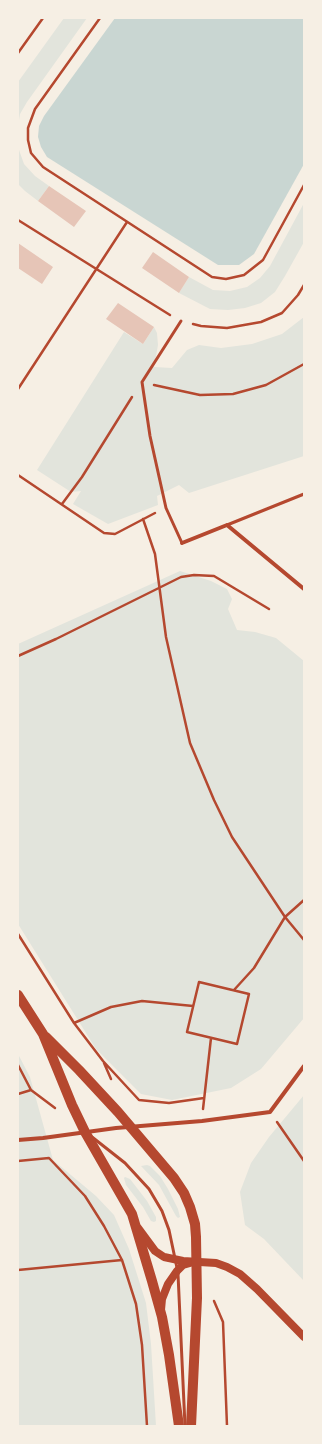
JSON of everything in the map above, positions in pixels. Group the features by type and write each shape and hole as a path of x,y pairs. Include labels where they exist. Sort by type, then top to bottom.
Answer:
{"main road":[{"path":"18,995 43,1034 72,1105 85,1132 103,1165 125,1200 135,1224 162,1317 179,1426"},
{"path":"43,1034 79,1070 131,1127 170,1173 184,1193 192,1212 195,1224 197,1298 191,1426"},
{"path":"135,1224 155,1251 164,1257 176,1260 221,1264 240,1274 257,1288 304,1337"},
{"path":"162,1317 161,1304 168,1284 177,1271 186,1264 196,1262"}],"street":[{"path":"182,543 227,525 304,589"},
{"path":"18,1140 131,1127 202,1121 270,1112 304,1066"}],"lane":[{"path":"181,321 142,382 150,436 166,508 182,543"},
{"path":"227,525 304,494"},
{"path":"85,1132 121,1159 141,1179 149,1189 166,1220 176,1260 186,1426"}],"path":[{"path":"18,53 43,18"},
{"path":"100,18 35,110 28,128 28,140 31,153 43,167 212,277 226,279 244,275 263,260 304,185"},
{"path":"18,220 181,321 200,326 227,328 261,322 282,313 298,295 304,285"},
{"path":"18,389 127,222"},
{"path":"62,504 82,477 142,382 200,395 233,394 266,385 304,364"},
{"path":"18,475 104,532 115,534 166,508"},
{"path":"143,519 155,554 166,637 190,743 214,800 232,837 285,917 304,940"},
{"path":"18,656 56,639 181,577 194,575 214,576 269,609"},
{"path":"233,991 254,968 285,917 304,900"},
{"path":"18,934 74,1023 103,1061 139,1100 169,1103 204,1098"},
{"path":"199,982 249,994 237,1044 187,1032 193,1006 199,982"},
{"path":"74,1023 111,1007 142,1001 193,1006"},
{"path":"202,1121 211,1038"},
{"path":"18,1065 31,1090 58,1110"},
{"path":"18,1094 31,1090"},
{"path":"270,1112 304,1161"},
{"path":"18,1161 49,1158 85,1196 104,1226 122,1260 136,1304 142,1345 147,1426"},
{"path":"18,1270 122,1260"},
{"path":"211,1295 223,1322 227,1426"}],"shaded area":[{"path":"64,18 87,18 27,102 20,114 18,126 18,82"},
{"path":"115,18 304,18 304,164 254,254 239,265 218,265 47,157 41,147 38,137 39,126 44,116"},
{"path":"18,145 24,164 35,176 49,186 38,201 18,184"},
{"path":"304,203 304,242 275,292 261,303 245,308 228,310 210,309 179,293 189,277 213,290 230,291 247,287 260,278 270,266"},
{"path":"304,317 304,456 189,493 179,485 157,496 158,505 108,524 73,504 81,491 71,492 37,470 124,332 143,344 154,327 157,333 158,345 154,367 172,368 187,350 199,345 221,348 252,344 282,334"},
{"path":"180,571 211,581 227,589 232,599 228,609 237,630 255,632 276,638 304,661 304,1018 261,1069 231,1088 172,1100 141,1094 96,1049 18,924 18,644"},
{"path":"18,1054 30,1077 53,1160 96,1196 114,1215 129,1249 146,1303 151,1344 156,1426 18,1426"},
{"path":"304,1095 304,1281 264,1239 245,1225 240,1192 251,1163 269,1137"},
{"path":"147,1165 160,1176 178,1209 180,1217 178,1218 176,1216 159,1185 141,1166"},
{"path":"125,1177 130,1179 147,1201 156,1217 156,1221 151,1221 143,1207 126,1185"}],"building":[{"path":"49,186 86,211 74,227 38,201"},
{"path":"18,243 53,267 42,284 18,268"},
{"path":"153,252 189,277 179,293 142,268"},
{"path":"118,303 154,327 143,344 106,319"}]}
